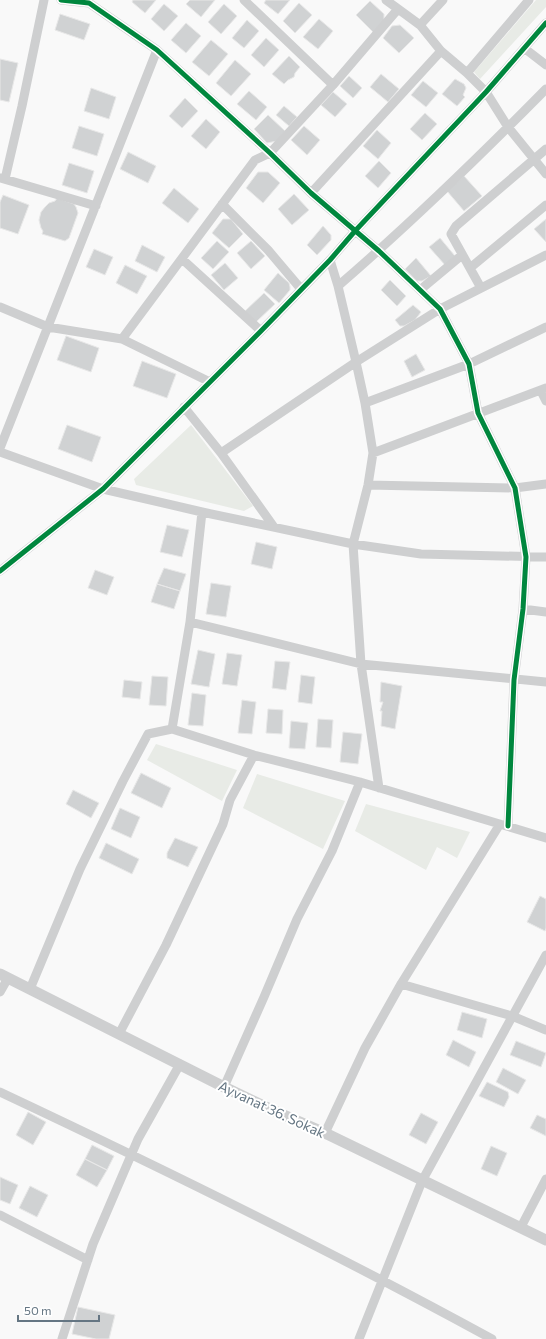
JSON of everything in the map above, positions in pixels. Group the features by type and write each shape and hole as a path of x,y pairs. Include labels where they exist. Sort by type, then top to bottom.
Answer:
{"street":[{"path":"44,0 22,106 3,178 96,206"},
{"path":"61,0 89,1 157,50 270,153 311,193 379,251 440,309 469,364 478,413 515,488 526,557 524,609 514,680 504,825 401,984 365,1048 325,1133"},
{"path":"244,0 333,85"},
{"path":"386,0 420,25 442,51 486,92 508,127 546,174"},
{"path":"420,25 443,0"},
{"path":"467,73 529,0"},
{"path":"122,339 255,160 270,153 333,85 398,9"},
{"path":"0,572 103,489 261,331 330,260 355,231 486,92 546,23"},
{"path":"524,48 546,65"},
{"path":"0,448 157,50"},
{"path":"311,193 442,51"},
{"path":"338,286 379,251 546,89"},
{"path":"481,288 451,234 456,226 546,149"},
{"path":"222,204 268,250 302,289"},
{"path":"470,268 546,205"},
{"path":"420,290 462,255"},
{"path":"221,454 356,362 440,309 546,255"},
{"path":"182,259 261,331"},
{"path":"330,260 338,286 356,362 374,453 368,485 353,544 360,664 379,788"},
{"path":"0,307 48,327 122,339 210,382"},
{"path":"365,402 469,364 546,327"},
{"path":"374,453 543,389 546,401"},
{"path":"184,407 221,454 274,527"},
{"path":"0,452 103,489 353,544 421,554 546,557"},
{"path":"368,485 515,488 546,484"},
{"path":"172,729 190,622 202,512"},
{"path":"524,609 546,612"},
{"path":"190,622 360,664 546,682"},
{"path":"30,989 80,869 148,734 172,729 254,755 360,782 546,838"},
{"path":"119,1034 166,945 223,824 230,800 254,755"},
{"path":"224,1087 297,920 332,851 360,782"},
{"path":"359,1339 422,1181 546,954"},
{"path":"0,992 4,976"},
{"name":"Ayvanat 36. Sokak","path":"4,976 224,1087 325,1133 546,1240"},
{"path":"401,984 512,1016 546,1030"},
{"path":"62,1339 93,1244 138,1139 180,1064"},
{"path":"0,1092 132,1154 382,1280 492,1339"},
{"path":"521,1227 546,1179"},
{"path":"0,1215 88,1260"}],"shaded area":[{"path":"536,0 546,0 546,7 480,79 474,72"},
{"path":"191,425 253,506 244,511 136,485 134,479"},
{"path":"156,744 237,770 222,801 147,760"},
{"path":"257,774 345,801 323,849 243,808"},
{"path":"366,804 470,832 457,858 437,847 426,870 355,831"}],"building":[{"path":"133,0 156,0 145,13 132,2"},
{"path":"190,0 215,0 201,17 186,4"},
{"path":"266,0 290,0 278,14 264,3"},
{"path":"370,1 384,14 384,21 374,33 356,15"},
{"path":"299,3 312,15 295,33 283,21"},
{"path":"164,4 178,16 164,31 151,19"},
{"path":"224,4 237,16 221,34 208,22"},
{"path":"60,14 90,24 84,40 55,30"},
{"path":"319,19 333,31 318,49 303,37"},
{"path":"247,20 259,31 244,48 232,38"},
{"path":"186,23 201,36 186,53 171,40"},
{"path":"400,25 414,38 399,53 383,38 392,26"},
{"path":"266,38 279,50 264,67 251,55"},
{"path":"211,40 228,54 209,76 192,62"},
{"path":"289,56 300,67 295,73 294,77 284,84 272,74"},
{"path":"0,59 18,63 9,102 0,100"},
{"path":"235,60 251,74 231,96 216,83"},
{"path":"381,74 399,89 388,102 370,87"},
{"path":"349,76 362,88 353,98 340,86"},
{"path":"455,79 464,84 466,88 463,95 465,97 457,106 442,94"},
{"path":"423,81 438,93 426,107 411,95"},
{"path":"91,88 116,97 109,119 84,111"},
{"path":"249,91 267,107 256,120 237,104"},
{"path":"333,92 347,104 335,117 321,105"},
{"path":"185,98 198,111 182,128 169,116"},
{"path":"284,106 297,117 289,126 276,115"},
{"path":"425,113 437,124 422,140 410,129"},
{"path":"268,115 285,131 277,141 267,143 254,129"},
{"path":"206,119 220,132 206,149 191,136"},
{"path":"79,126 104,134 97,156 72,148"},
{"path":"304,126 320,140 307,155 291,140"},
{"path":"377,130 391,143 378,159 363,146"},
{"path":"128,152 156,166 148,183 120,169"},
{"path":"379,161 391,173 378,188 365,176"},
{"path":"69,163 94,171 87,193 62,185"},
{"path":"258,172 268,172 280,183 263,203 246,188"},
{"path":"464,176 482,196 464,211 447,191"},
{"path":"174,188 199,209 188,223 162,203"},
{"path":"294,194 309,210 292,225 278,209"},
{"path":"3,195 29,205 18,234 0,228 0,202"},
{"path":"57,198 74,204 78,213 69,238 65,241 42,234 43,231 39,220 41,212 45,207"},
{"path":"223,219 231,219 243,234 229,248 212,233"},
{"path":"546,219 546,242 534,229"},
{"path":"323,226 331,235 331,240 317,255 307,245"},
{"path":"440,238 455,256 445,265 429,247"},
{"path":"217,241 229,252 213,269 201,258"},
{"path":"251,241 265,256 251,269 237,253"},
{"path":"142,245 165,257 157,272 135,261"},
{"path":"94,249 113,257 105,275 86,267"},
{"path":"416,258 431,276 422,281 417,281 405,269"},
{"path":"225,263 238,278 224,290 211,275"},
{"path":"125,265 147,276 137,294 116,283"},
{"path":"278,273 289,283 290,287 290,290 279,303 264,290"},
{"path":"390,280 406,296 397,306 381,290"},
{"path":"264,293 275,304 256,322 245,311"},
{"path":"413,305 421,312 415,320 404,326 400,326 395,320"},
{"path":"66,336 99,348 91,372 57,360"},
{"path":"416,354 425,370 412,377 404,361"},
{"path":"142,361 176,374 167,398 133,386"},
{"path":"67,425 101,437 92,462 58,449"},
{"path":"167,525 189,530 182,557 160,552"},
{"path":"256,542 277,547 272,569 251,564"},
{"path":"164,568 186,574 180,591 157,584"},
{"path":"95,570 114,577 107,595 88,588"},
{"path":"211,583 231,586 226,617 206,614"},
{"path":"157,584 180,591 174,609 151,602"},
{"path":"198,650 215,654 209,687 191,684"},
{"path":"227,653 242,655 237,686 222,684"},
{"path":"275,661 290,662 286,690 272,688"},
{"path":"301,675 315,677 312,704 298,702"},
{"path":"152,676 168,677 166,706 149,705"},
{"path":"124,680 142,682 140,699 122,697"},
{"path":"381,682 402,686 395,729 381,726 382,711 380,711 383,702 380,702"},
{"path":"192,693 206,695 203,726 188,725"},
{"path":"242,700 256,702 252,734 238,733"},
{"path":"268,709 283,710 282,734 266,733"},
{"path":"318,719 333,720 331,748 316,747"},
{"path":"291,721 308,723 305,749 289,748"},
{"path":"343,732 362,734 358,764 340,762"},
{"path":"141,773 171,788 162,808 131,793"},
{"path":"73,790 99,803 91,818 66,804"},
{"path":"120,808 140,817 131,838 111,829"},
{"path":"175,838 198,847 188,867 167,858 167,853"},
{"path":"106,843 139,859 132,874 99,858"},
{"path":"540,896 546,899 545,931 527,922"},
{"path":"462,1012 487,1019 482,1038 457,1030"},
{"path":"453,1040 476,1052 469,1067 446,1055"},
{"path":"516,1041 546,1053 541,1067 510,1055"},
{"path":"503,1068 526,1080 518,1094 496,1082"},
{"path":"487,1082 508,1092 509,1097 504,1107 479,1096"},
{"path":"28,1112 46,1122 33,1145 16,1135"},
{"path":"421,1113 438,1122 426,1144 409,1135"},
{"path":"537,1115 546,1119 546,1136 530,1128"},
{"path":"92,1145 114,1156 107,1170 85,1159"},
{"path":"491,1146 507,1153 497,1176 481,1169"},
{"path":"85,1159 107,1170 97,1187 76,1175"},
{"path":"0,1177 18,1185 10,1204 0,1200"},
{"path":"30,1186 48,1195 37,1217 19,1208"},
{"path":"78,1307 115,1315 109,1339 96,1339 72,1334"}],"cycle path":[{"path":"61,0 89,3 157,50 270,153 311,193 379,251 440,309 469,364 478,413 515,488 526,557 523,609 514,680 508,826"},
{"path":"0,571 103,489 261,331 330,260 355,231 486,92 546,23"}]}
